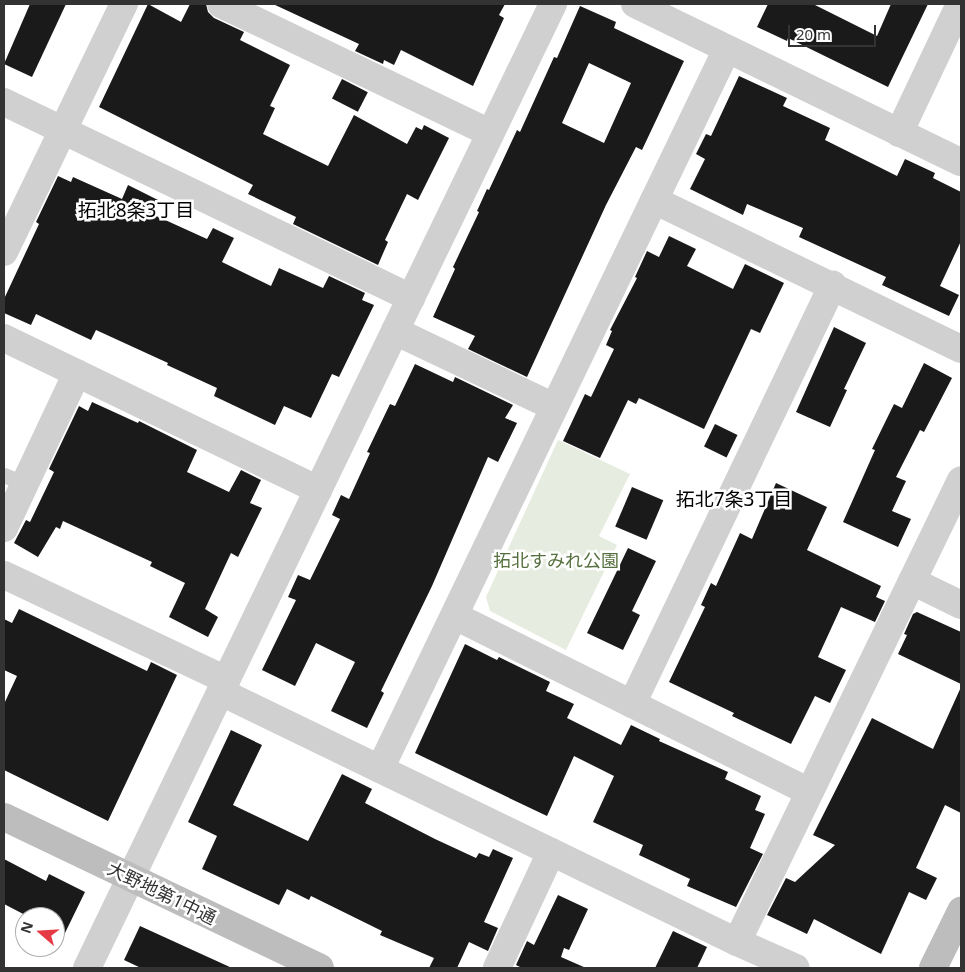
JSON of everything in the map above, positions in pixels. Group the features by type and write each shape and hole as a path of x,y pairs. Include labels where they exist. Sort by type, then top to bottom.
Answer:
{"street":[{"path":"4,252 124,4"},
{"path":"221,4 490,133"},
{"path":"87,968 553,4"},
{"path":"635,4 961,162"},
{"path":"899,133 960,4"},
{"path":"380,770 727,49"},
{"path":"4,102 411,298"},
{"path":"654,200 833,285 961,349"},
{"path":"632,704 833,285"},
{"path":"396,331 554,407"},
{"path":"4,338 318,490"},
{"path":"4,528 14,480 77,373"},
{"path":"737,942 961,480"},
{"path":"4,575 224,686 380,770 737,942 796,968"},
{"path":"912,581 961,606"},
{"path":"455,616 809,792"},
{"name":"大野地第1中通","path":"4,817 131,878 292,962 320,968"},
{"path":"497,968 551,852"},
{"path":"933,968 961,911"}],"green space":[{"name":"拓北すみれ公園","path":"558,440 630,474 599,536 617,545 566,650 490,611 486,597"}],"building":[{"path":"30,4 66,4 32,77 4,64"},
{"path":"148,4 181,22 190,4 206,4 208,12 214,18 244,32 240,40 290,65 270,106 275,108 263,134 328,166 354,115 407,144 416,127 422,130 424,125 449,138 418,200 407,194 385,240 388,242 378,265 293,224 296,217 248,194 253,185 99,107"},
{"path":"273,4 505,4 499,15 504,18 473,86 401,50 394,65 384,60 383,64 355,51 359,44"},
{"path":"768,4 813,4 877,36 891,4 928,4 888,87 788,38 787,41 757,27"},
{"path":"580,6 616,22 614,28 684,61 642,150 636,147 606,205 527,377 468,349 475,336 433,317 455,269 453,267 479,212 477,211 487,189 489,190 517,130 520,132 554,57 557,58","holes":["589,63 631,83 604,143 562,123"]},
{"path":"739,76 787,98 783,106 830,128 825,140 897,176 905,159 935,173 933,178 961,192 961,241 940,286 959,295 949,316 882,285 886,277 799,237 803,228 747,204 743,215 690,189 705,159 696,154 706,134 711,136"},
{"path":"342,79 368,92 358,112 332,99"},
{"path":"58,176 71,182 73,177 122,199 128,185 158,200 152,214 207,239 213,228 234,238 222,262 271,286 279,268 323,288 329,276 365,293 362,300 374,305 339,377 332,374 311,418 284,406 275,425 214,396 217,388 96,330 91,340 36,314 31,325 4,313 4,299 39,224 36,222"},
{"path":"669,236 696,249 687,266 733,289 745,264 784,283 760,333 751,329 704,429 639,398 636,404 628,400 600,458 563,441 585,394 591,397 614,349 606,345 612,331 610,330 637,278 635,277 647,251 659,257"},
{"path":"834,327 866,343 844,389 847,390 830,427 796,412"},
{"path":"924,363 952,378 924,432 920,430 896,477 906,481 892,511 911,519 898,547 843,522 875,450 872,449 894,404 902,408"},
{"path":"415,364 453,382 455,377 513,405 505,418 517,423 498,462 488,457 432,586 381,691 384,693 367,728 331,711 355,662 316,643 295,686 262,670 296,600 288,597 298,575 310,580 340,519 332,515 341,495 349,499 370,453 367,452 390,404 395,406"},
{"path":"92,402 138,423 139,421 197,450 187,472 229,492 241,470 261,480 250,503 262,508 238,557 231,553 205,609 218,617 208,637 169,617 185,583 150,566 152,562 63,521 60,529 56,527 38,557 14,543 26,520 30,522 54,472 49,469 79,406 88,411"},
{"path":"715,424 737,435 727,457 704,446"},
{"path":"776,483 827,507 807,550 881,586 876,597 885,601 875,622 841,607 818,657 846,670 830,703 815,696 791,744 732,716 734,713 669,682 705,607 701,605 711,583 716,586 740,533 752,539"},
{"path":"632,487 663,500 646,540 615,527"},
{"path":"628,548 656,561 632,611 640,615 623,650 587,633"},
{"path":"19,609 147,671 151,662 177,675 108,821 4,770 4,704 17,676 4,670 4,619 12,623"},
{"path":"917,612 961,632 961,684 898,654 907,635 904,634 913,614"},
{"path":"465,644 497,660 499,657 550,682 546,691 574,704 567,718 621,745 631,725 660,739 659,741 728,772 725,779 761,796 755,810 765,814 750,848 763,854 736,907 687,886 690,879 639,855 643,845 593,822 614,776 574,756 547,816 415,753"},
{"path":"961,687 961,813 945,805 916,868 937,878 926,900 909,892 881,954 814,919 807,934 767,915 786,878 795,882 835,845 813,835 872,718 933,749"},
{"path":"231,730 262,745 233,805 308,841 342,774 372,789 365,803 435,839 476,858 479,853 489,857 493,849 513,858 484,922 498,928 488,951 469,942 457,968 429,968 434,958 380,935 382,931 311,896 309,900 287,889 279,905 202,869 217,836 188,822"},
{"path":"4,859 46,881 49,874 85,892 65,933 65,907 15,907 15,910 4,904"},
{"path":"558,895 588,909 569,950 564,948 561,957 586,968 522,968 516,965 527,941 534,945"},
{"path":"140,926 232,968 141,968 124,960"},
{"path":"673,931 707,947 697,968 655,968"}],"district":[{"name":"拓北8条3丁目","path":"136,211"},
{"name":"拓北7条3丁目","path":"734,500"}]}
